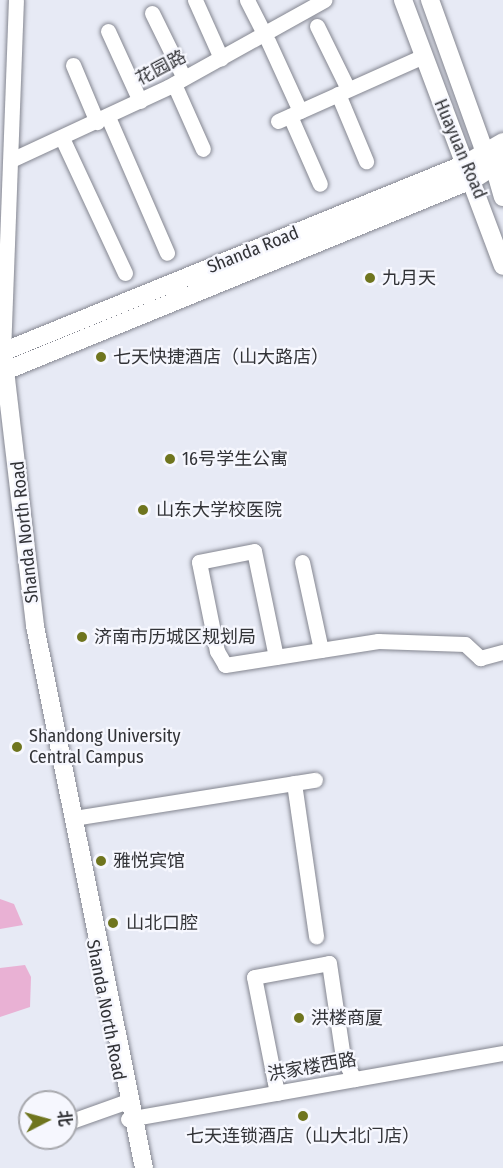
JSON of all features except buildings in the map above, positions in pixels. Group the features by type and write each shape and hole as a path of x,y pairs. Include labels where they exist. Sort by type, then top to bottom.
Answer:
{"main road":[{"name":"Huayuan Road","path":"403,0 423,56 490,168 503,235"},
{"name":"Huayuan Road","path":"430,0 482,154"},
{"name":"Shanda Road","path":"490,168 482,154 503,142"},
{"name":"Huayuan Road","path":"490,168 503,266"},
{"name":"Shanda Road","path":"1,353 490,168"},
{"name":"Shanda Road","path":"4,372 490,168"},
{"path":"490,168 503,197"},
{"name":"Shanda North Road","path":"1,353 35,626 74,818 138,1168"},
{"name":"Shanda North Road","path":"4,372 32,639 129,1113 144,1168"}],"street":[{"path":"1,353 5,202 11,160 16,0"},
{"path":"195,0 221,58"},
{"path":"247,0 266,38 289,116 320,184"},
{"name":"花园路","path":"11,160 102,120 221,58 266,38 299,6 324,0"},
{"path":"152,13 203,149"},
{"path":"317,26 343,92 366,161"},
{"path":"108,31 140,101"},
{"path":"289,116 423,56"},
{"path":"73,64 166,253"},
{"path":"62,138 125,273"},
{"path":"276,657 254,551 200,562 217,651 225,665 321,650 378,641 465,644 480,658 503,652"},
{"path":"302,562 321,650"},
{"path":"74,818 315,780"},
{"path":"294,783 316,936"},
{"path":"277,1093 254,977 329,963 343,1058 354,1079"},
{"name":"洪家楼西路","path":"78,1121 277,1093 503,1053"}],"shaded area":[{"path":"0,899 14,904 23,925 0,929"},
{"path":"25,965 31,977 30,1007 0,1017 0,968"}],"place":[{"name":"九月天","path":"370,278"},
{"name":"七天快捷酒店（山大路店）","path":"101,357"},
{"name":"16号学生公寓","path":"170,459"},
{"name":"山东大学校医院","path":"143,510"},
{"name":"济南市历城区规划局","path":"82,637"},
{"name":"Shandong University Central Campus","path":"17,747"},
{"name":"雅悦宾馆","path":"101,861"},
{"name":"山北口腔","path":"113,923"},
{"name":"洪楼商厦","path":"299,1018"},
{"name":"七天连锁酒店（山大北门店）","path":"303,1116"}]}
